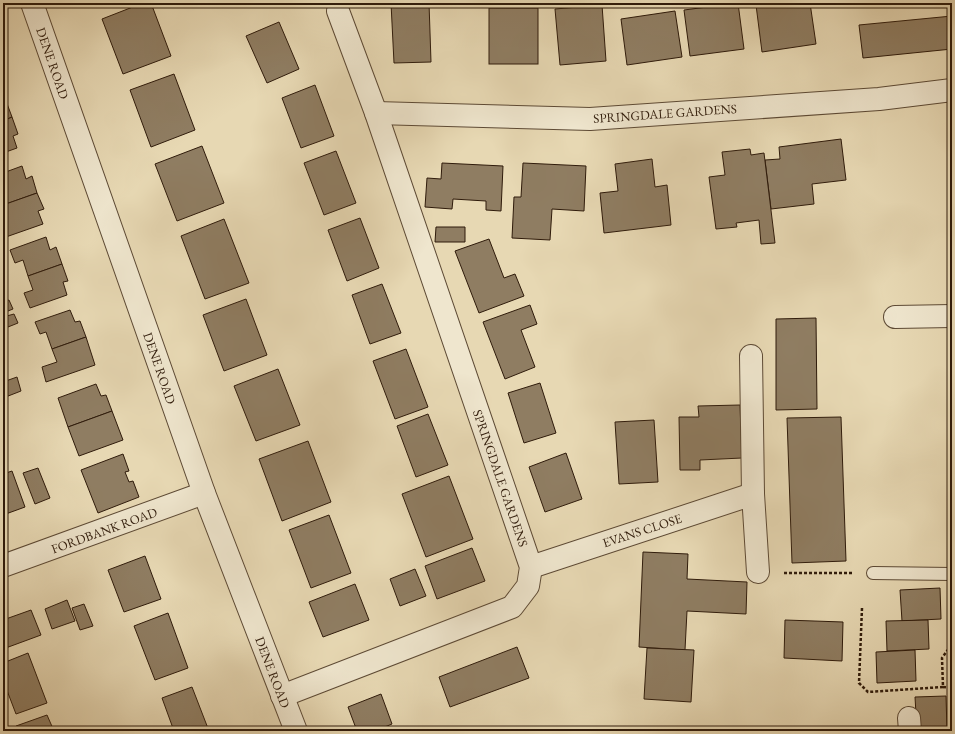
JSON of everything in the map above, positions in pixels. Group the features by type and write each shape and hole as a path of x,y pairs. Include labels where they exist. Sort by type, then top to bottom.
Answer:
{"street":[{"name":"DENE ROAD","path":"32,3 204,493 296,731"},
{"name":"SPRINGDALE GARDENS","path":"282,696 512,607 528,586 531,567 376,112 338,11"},
{"name":"SPRINGDALE GARDENS","path":"376,112 590,119 879,99 952,90"},
{"path":"895,317 952,316"},
{"path":"751,356 753,494 758,572"},
{"name":"FORDBANK ROAD","path":"3,566 204,493"},
{"name":"EVANS CLOSE","path":"531,567 753,494"}],"lane":[{"path":"873,573 952,574"}],"path":[{"path":"758,572 873,573"},
{"path":"862,608 859,683 868,692 943,687 952,688"},
{"path":"943,687 942,658 952,644"}],"building":[{"path":"143,3 151,3 171,56 123,74 102,19"},
{"path":"391,3 429,3 431,62 394,63"},
{"path":"738,3 744,49 690,56 684,10"},
{"path":"774,3 810,3 816,44 762,52 756,5"},
{"path":"602,5 606,61 560,65 555,9"},
{"path":"489,8 538,8 538,64 489,64"},
{"path":"675,11 682,57 627,65 621,19"},
{"path":"952,16 952,49 863,58 859,25"},
{"path":"279,22 299,69 267,83 246,36"},
{"path":"174,74 195,130 151,147 130,90"},
{"path":"315,85 334,136 301,148 282,98"},
{"path":"6,101 12,117 3,121 3,103"},
{"path":"12,117 18,134 13,136 17,148 3,153 3,121"},
{"path":"841,139 846,180 812,184 814,204 771,209 765,160 780,159 779,147"},
{"path":"202,146 224,203 177,221 155,164"},
{"path":"750,149 751,155 764,153 775,243 761,244 759,220 736,223 737,227 716,229 709,177 725,175 722,152"},
{"path":"336,151 356,203 324,215 304,163"},
{"path":"652,159 655,187 667,185 671,225 604,233 600,193 618,191 615,164"},
{"path":"442,163 503,166 501,211 486,210 486,201 453,199 452,209 425,207 427,178 441,179"},
{"path":"523,163 586,166 584,211 552,209 550,240 512,238 514,197 521,197"},
{"path":"22,166 26,179 32,176 37,193 3,205 3,173"},
{"path":"37,193 44,209 38,211 43,224 3,238 3,205"},
{"path":"360,218 379,268 347,281 328,230"},
{"path":"224,219 249,283 205,299 181,236"},
{"path":"436,227 465,227 465,242 435,242"},
{"path":"46,237 50,250 56,247 62,264 28,276 23,260 15,263 10,250"},
{"path":"489,239 504,278 515,274 524,296 479,313 455,251"},
{"path":"62,264 68,281 63,282 67,295 30,308 24,293 33,290 28,276"},
{"path":"382,284 401,333 370,344 352,295"},
{"path":"246,299 267,355 224,371 203,315"},
{"path":"9,300 13,309 3,313 3,302"},
{"path":"530,305 537,324 521,330 535,367 505,379 483,322"},
{"path":"70,310 75,322 80,321 86,337 52,349 46,332 40,334 35,322"},
{"path":"14,314 18,323 3,329 3,317"},
{"path":"816,318 817,409 776,410 776,319"},
{"path":"86,337 95,365 46,382 42,367 57,362 52,349"},
{"path":"406,349 428,407 395,419 373,361"},
{"path":"278,369 300,425 256,441 234,386"},
{"path":"17,377 21,391 3,398 3,382"},
{"path":"540,383 556,433 524,443 508,393"},
{"path":"96,384 101,396 106,395 112,411 68,427 58,398"},
{"path":"740,405 742,458 700,460 700,470 680,470 679,417 699,417 698,406"},
{"path":"112,411 123,440 79,456 68,427"},
{"path":"428,414 448,465 416,477 397,426"},
{"path":"841,417 846,561 792,563 787,418"},
{"path":"654,420 658,482 619,484 615,422"},
{"path":"308,441 331,502 282,521 259,459"},
{"path":"566,453 582,499 545,512 529,467"},
{"path":"123,454 129,471 125,472 129,482 133,481 139,497 98,513 81,470"},
{"path":"38,468 50,498 35,504 23,473"},
{"path":"12,471 25,507 3,515 3,474"},
{"path":"449,476 473,539 426,557 402,494"},
{"path":"329,515 351,573 311,588 289,530"},
{"path":"472,548 485,581 437,599 425,566"},
{"path":"643,552 688,554 687,579 747,582 746,614 687,611 685,650 639,647"},
{"path":"145,556 161,599 124,612 108,570"},
{"path":"415,569 426,596 400,606 390,579"},
{"path":"355,584 369,620 323,637 309,602"},
{"path":"940,588 941,619 902,621 900,590"},
{"path":"67,600 75,621 52,629 45,609"},
{"path":"84,604 93,626 80,630 72,608"},
{"path":"31,610 41,635 3,649 3,620"},
{"path":"168,613 188,668 155,680 134,626"},
{"path":"785,620 843,622 842,661 784,658"},
{"path":"928,620 929,649 887,651 886,621"},
{"path":"517,647 529,678 450,707 439,677"},
{"path":"647,648 694,650 691,702 644,699"},
{"path":"915,650 916,681 877,683 876,652"},
{"path":"28,653 47,703 16,714 3,680 3,663"},
{"path":"192,687 209,731 174,731 162,698"},
{"path":"381,694 392,724 375,731 357,731 348,707"},
{"path":"946,696 947,731 917,731 915,697"},
{"path":"47,715 54,731 18,731 16,726"}]}
